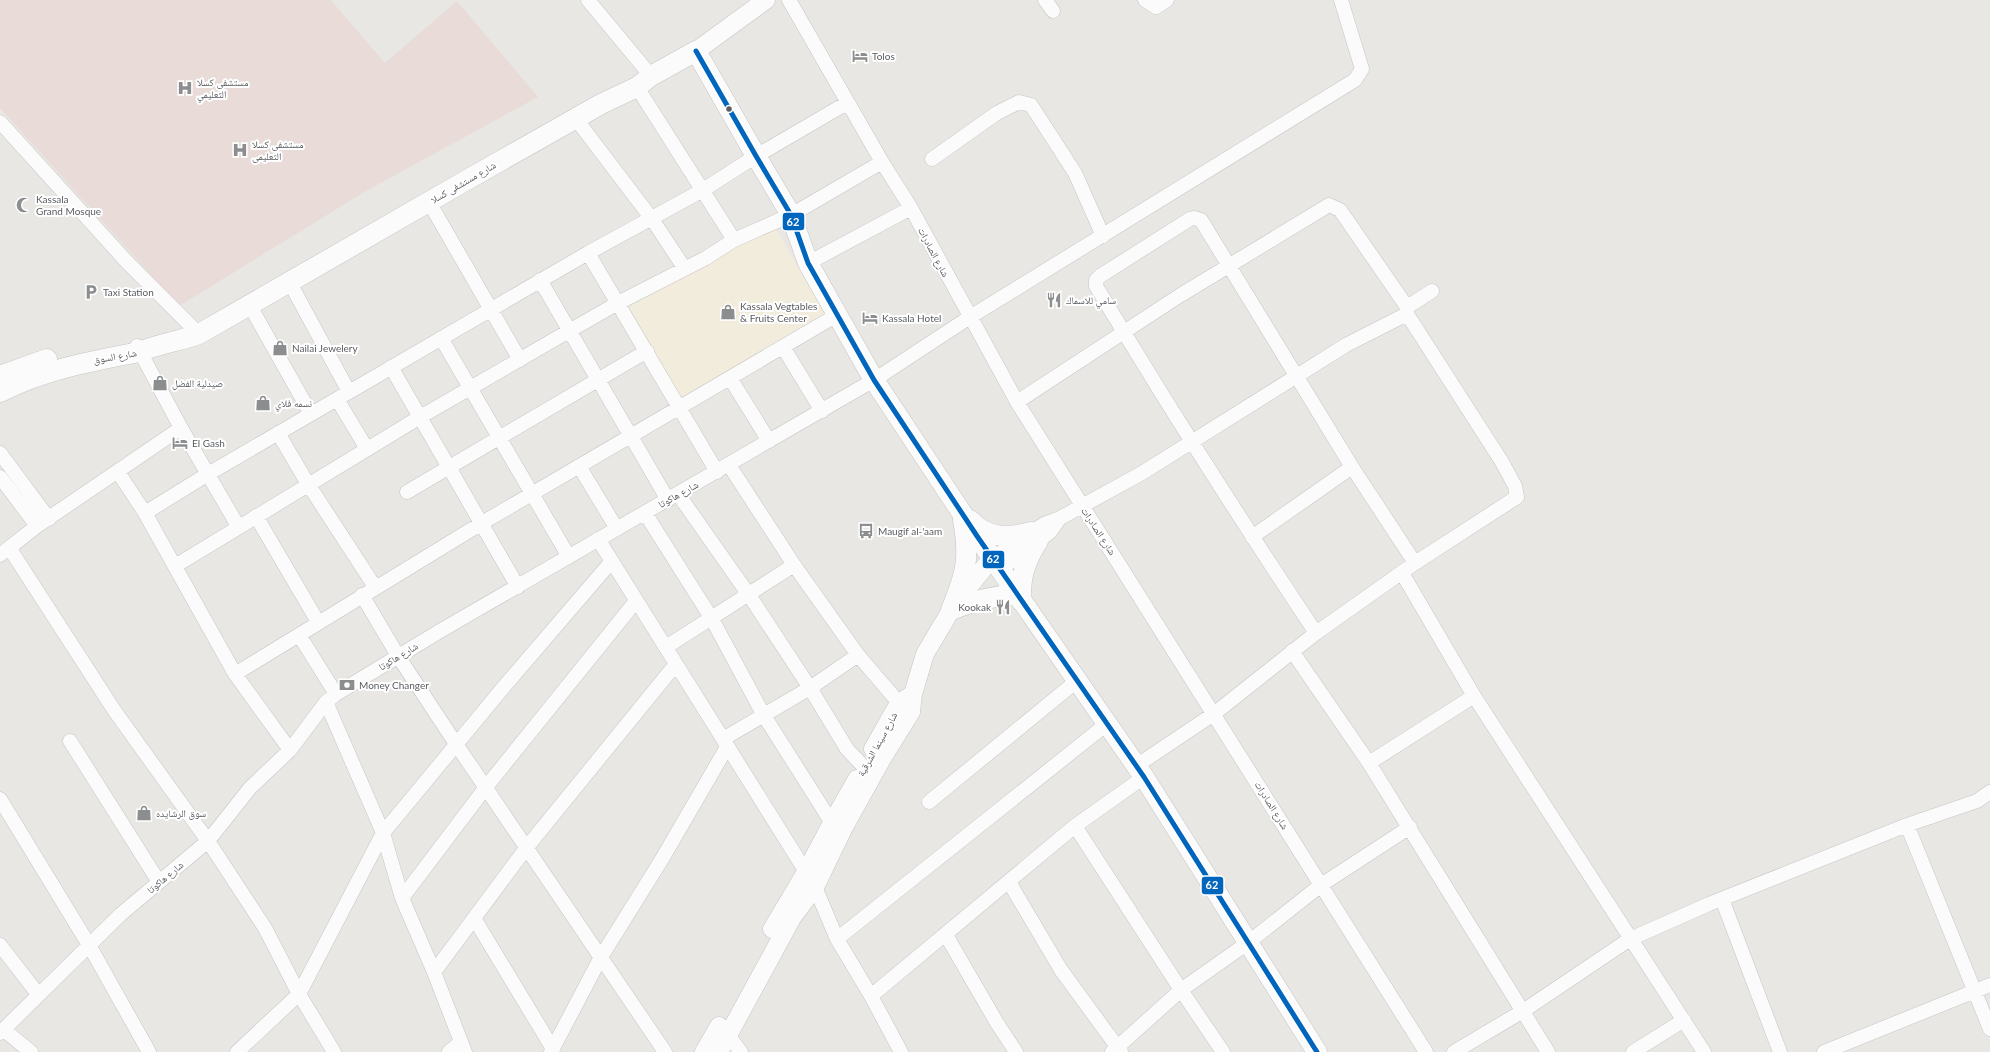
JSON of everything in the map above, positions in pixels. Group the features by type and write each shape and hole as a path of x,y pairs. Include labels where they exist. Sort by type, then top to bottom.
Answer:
{"main road":[{"name":"شارع مستشفى كسلا","path":"142,349 176,342 199,334 576,118 644,82 696,51"},
{"path":"696,51 791,215 808,263 874,380 1019,598 1078,680 1140,771 1317,1052"},
{"name":"شارع السوق","path":"0,376 37,362 83,350 119,344 142,349"},
{"name":"شارع السوق","path":"0,392 30,378 63,367 142,349"},
{"path":"962,512 975,526 993,534 1012,537 1034,537 1023,569 1019,598"},
{"path":"953,608 964,579 967,545 962,512"},
{"path":"953,608 972,601 994,596 1019,598"}],"street":[{"path":"588,0 644,82 703,190 734,240"},
{"name":"شارع مستشفى كسلا","path":"696,51 766,0"},
{"name":"شارع الصادرات","path":"789,0 882,162 911,208 1017,402 1215,713 1426,1052"},
{"path":"1145,0 1156,7 1167,0"},
{"name":"شارع هاكوتا","path":"2,1031 121,914 208,841 250,788 290,750 331,698 398,656 598,539 723,469 874,380 970,318 1355,80 1362,69 1341,0"},
{"path":"144,513 540,280 703,190 756,156 847,102"},
{"path":"932,159 997,113 1019,102 1031,105 1075,173 1104,236"},
{"path":"576,118 652,219 685,269"},
{"path":"0,122 127,262 199,334"},
{"path":"175,566 238,526 420,417 618,303 706,258 734,240 791,215 882,162"},
{"path":"429,202 520,360"},
{"path":"871,996 946,936 1140,771 1292,651 1415,563 1517,497 1515,486 1502,462 1407,310 1340,210 1329,205 1228,265 1017,402"},
{"path":"808,263 911,208"},
{"path":"1316,633 1252,537 1096,286 1096,280 1100,276 1194,218 1201,220 1352,467 1415,563"},
{"path":"588,253 647,351 679,408 858,655 908,703"},
{"path":"540,280 631,436 673,497 749,595 810,688 847,749 868,773"},
{"path":"290,283 367,449"},
{"path":"953,608 996,564 1034,537 1044,524 1060,518 1083,506 1192,442 1346,345 1407,310 1432,291"},
{"path":"250,306 311,414"},
{"path":"235,674 375,587 482,523 837,315"},
{"path":"441,338 569,557"},
{"path":"783,347 822,411"},
{"path":"142,349 181,428 238,526"},
{"path":"407,492 647,351"},
{"path":"391,367 518,587"},
{"path":"730,378 769,441"},
{"path":"181,428 43,523 5,552 114,710 208,841 265,928 299,994 334,1052"},
{"path":"278,433 308,484 375,587"},
{"path":"0,453 43,523"},
{"path":"579,466 617,529"},
{"path":"1252,537 1352,467"},
{"path":"118,472 175,566 235,674 290,750"},
{"path":"0,477 43,523"},
{"path":"645,513 712,619 763,714 832,823"},
{"path":"256,516 318,622"},
{"path":"598,539 810,879 837,939 871,996 901,1052"},
{"path":"237,1052 299,994 383,833 456,744 611,562"},
{"path":"666,647 712,619 794,565"},
{"path":"1402,573 1474,696 1704,1052"},
{"path":"362,595 398,656 456,744 665,1052"},
{"path":"402,898 486,787 636,601"},
{"name":"شارع سينما الشرقية","path":"704,1052 781,912 810,879 842,829 868,773 908,703 925,654 953,608"},
{"path":"299,634 331,698 383,833 402,898 434,972 463,1047 449,1052"},
{"path":"1292,651 1369,763 1410,827 1548,1052"},
{"path":"552,1050 601,957 662,859 725,743 763,714 810,688 858,655"},
{"path":"434,972 527,847 676,664"},
{"path":"929,802 1078,680"},
{"path":"1369,763 1474,696"},
{"path":"837,939 1108,723"},
{"path":"70,741 159,882"},
{"name":"شارع سينما الشرقية","path":"719,1052 792,918 810,879 832,823 868,773"},
{"path":"1454,1052 1523,1011 1630,939 1722,899 1907,825 1977,801 1990,792"},
{"path":"0,799 89,945 149,1052"},
{"path":"1907,825 1990,1029"},
{"path":"1075,826 1181,990 1224,1052"},
{"path":"1009,882 1061,970 1117,1050 1181,990 1249,942 1321,885 1410,827"},
{"path":"1722,899 1780,1052"},
{"path":"474,918 552,1050"},
{"path":"946,936 997,1023 1016,1052"},
{"path":"0,945 38,994"},
{"path":"1824,1052 1990,985"},
{"path":"1634,1052 1684,1020"},
{"path":"2,1031 30,1052"},
{"path":"728,1035 741,1052"}],"shaded area":[{"name":"مستشفى كسلا التعليمى","path":"0,0 331,0 385,63 457,1 538,97 366,191 179,306 0,108"},
{"name":"Kassala Vegtables & Fruits Center","path":"772,222 826,316 682,399 629,307"}],"transit line":[{"name":"62","path":"696,51 791,215 808,263 874,380 977,536 1144,777 1317,1052"}],"place":[{"name":"Tolos","path":"860,56"},
{"name":"مستشفى كسلا التعليمي","path":"185,88"},
{"name":"مستشفى كسلا التعليمى","path":"240,150"},
{"name":"Kassala Grand Mosque","path":"24,205"},
{"name":"Taxi Station","path":"91,292"},
{"name":"سامي للاسماك","path":"1054,300"},
{"name":"Kassala Vegtables & Fruits Center","path":"728,312"},
{"name":"Kassala Hotel","path":"870,318"},
{"name":"Nailai Jewelery","path":"280,348"},
{"name":"صيدلية الفضل","path":"160,383"},
{"name":"نسمه فلاي","path":"263,403"},
{"name":"El Gash","path":"180,443"},
{"name":"Maugif al-'aam","path":"866,531"},
{"name":"Kookak","path":"1003,607"},
{"name":"Money Changer","path":"347,685"},
{"name":"سوق الرشايده","path":"144,813"}]}
